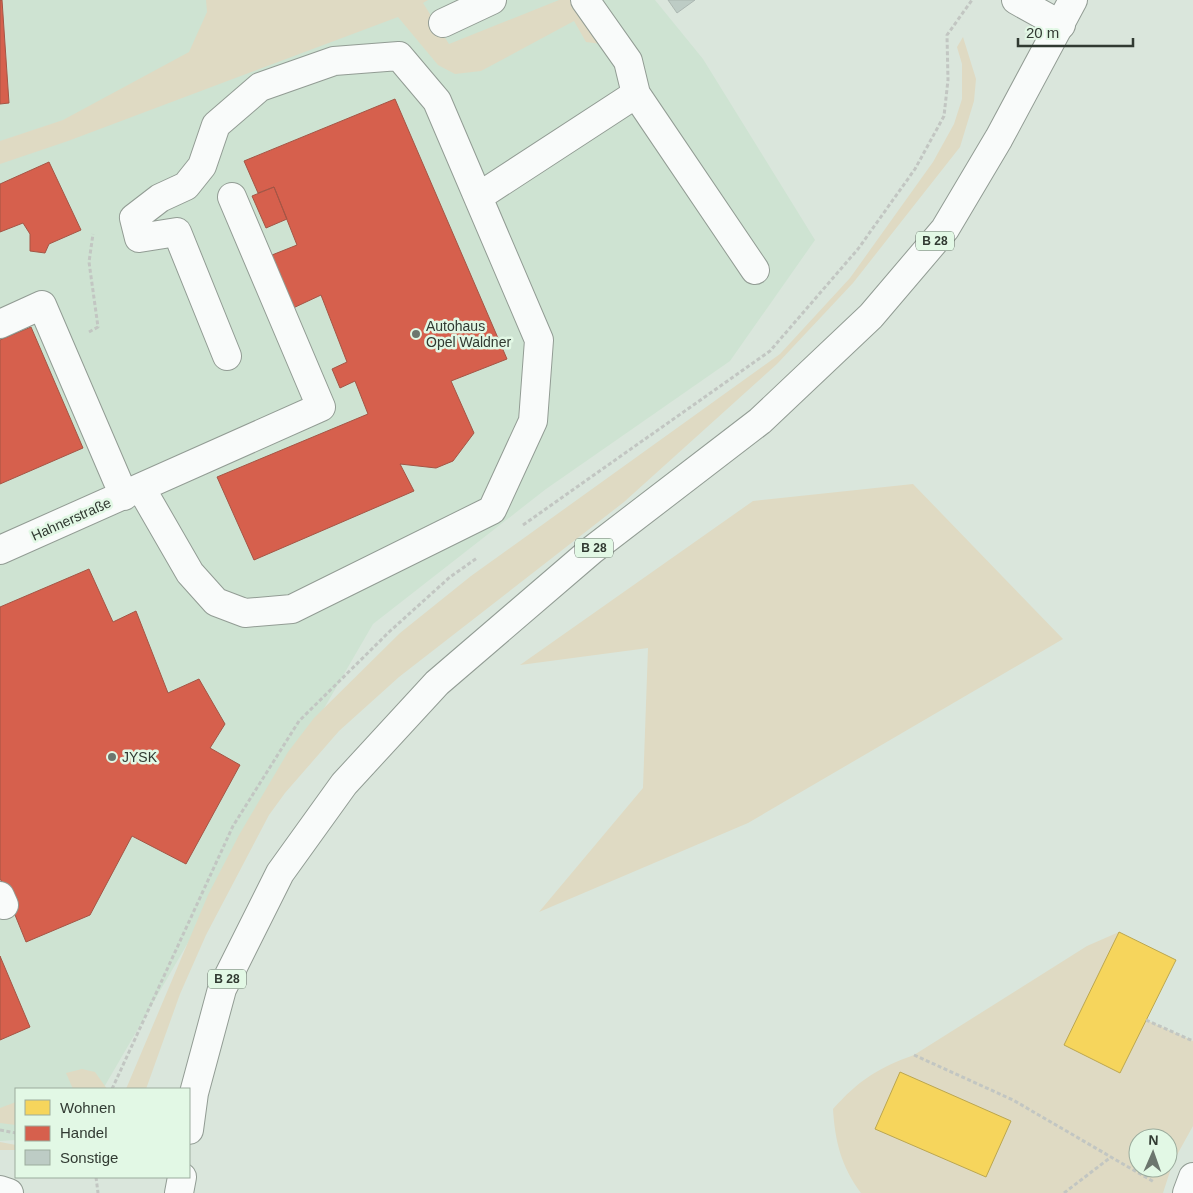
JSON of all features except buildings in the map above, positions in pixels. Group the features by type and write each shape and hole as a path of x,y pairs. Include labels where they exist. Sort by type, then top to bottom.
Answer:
{"main road":[{"path":"443,23 492,0"},
{"path":"585,0 628,61 636,94 755,270"},
{"path":"1016,0 1061,25"},
{"name":"B 28","path":"190,1123 194,1093 222,990 280,873 344,784 437,684 592,550 760,422 871,316 945,229 999,138 1073,0"},
{"path":"0,324 42,305 60,347 132,492 190,573 216,602 245,613 292,609 492,510 533,421 539,340 437,100 399,56 334,60 260,87 216,125 202,166 186,186 160,198 134,218 139,238 177,232 227,356"},
{"path":"478,197 636,94"},
{"name":"Hahnerstraße","path":"0,550 321,407 232,197"},
{"path":"1187,1193 1193,1177"},
{"path":"179,1193 182,1178"},
{"path":"0,1190 9,1193"}],"path":[{"path":"522,526 770,351 858,249 915,169 944,116 948,80 947,35 972,0"},
{"path":"60,347 98,328 89,262 93,234"},
{"path":"112,1088 233,826 299,722 389,632 450,577 482,555"},
{"path":"1146,1020 1193,1041"},
{"path":"914,1054 1013,1100 1158,1184"},
{"path":"0,1130 15,1132"},
{"path":"1064,1193 1111,1157"},
{"path":"96,1178 98,1193"}],"shaded area":[{"path":"0,0 655,0 703,59 815,240 730,361 546,489 373,624 104,1088 15,1088 15,1140 0,1141"},
{"path":"206,0 428,0 423,3 449,44 559,0 570,0 601,44 586,42 574,21 481,71 455,74 438,65 398,17 68,141 0,164 0,141 63,120 189,52 207,12"},
{"path":"963,37 976,79 974,101 960,147 853,283 777,364 624,502 399,677 339,731 285,793 269,815 206,935 180,994 146,1088 126,1088 208,895 239,835 288,752 314,718 400,633 471,576 780,354 850,278 933,162 954,124 962,99 962,64 957,47"},
{"path":"913,484 1063,639 748,823 539,912 643,788 648,648 520,665 753,501"},
{"path":"1119,932 1064,1045 1120,1073 1146,1020 1193,1041 1193,1126 1178,1153 1178,1128 1128,1128 1128,1178 1168,1178 1163,1193 861,1193 848,1173 840,1153 835,1132 833,1109 852,1090 879,1070 914,1055 1087,946"},
{"path":"82,1069 95,1072 106,1088 73,1088 66,1073"},
{"path":"15,1102 15,1125 0,1123 0,1108"},
{"path":"0,1142 15,1145 15,1150 0,1150"}],"place":[{"name":"Autohaus Opel Waldner","path":"416,334"},
{"name":"JYSK","path":"112,757"}]}
